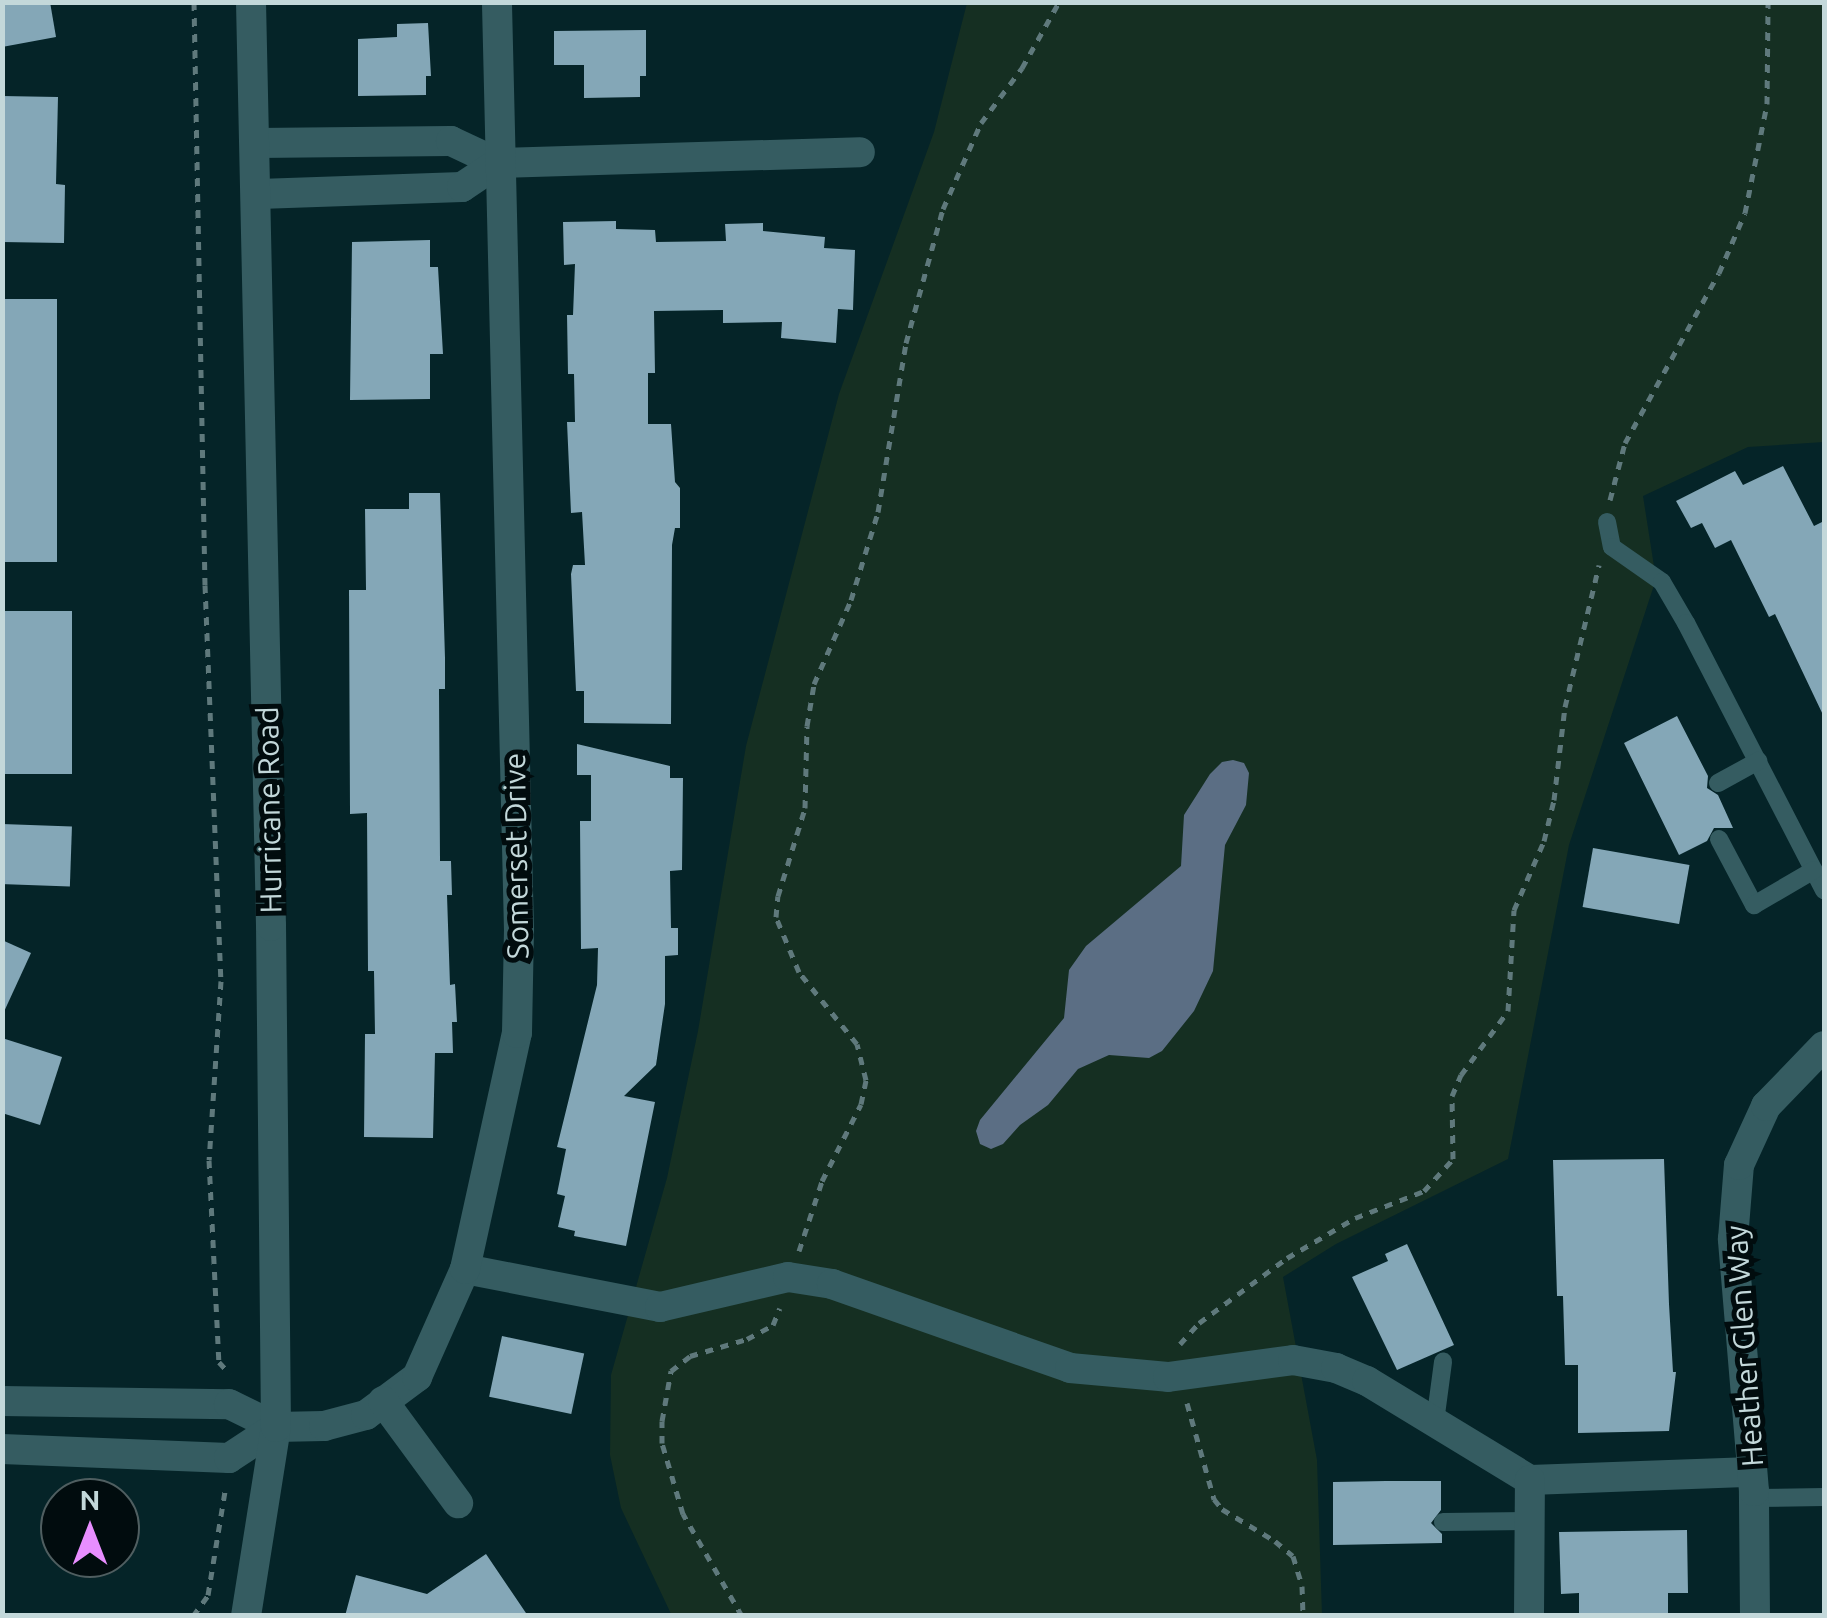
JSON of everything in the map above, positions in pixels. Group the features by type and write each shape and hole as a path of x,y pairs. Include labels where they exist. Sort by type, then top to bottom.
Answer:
{"street":[{"name":"Hurricane Road","path":"246,1616 276,1427 252,2"},
{"name":"Somerset Drive","path":"276,1427 324,1426 366,1416 417,1377 465,1269 517,1033 519,931 497,2"},
{"path":"257,143 451,140 498,163 860,152"},
{"path":"258,194 462,187 498,163"},
{"name":"Heather Glen Way","path":"1756,1616 1753,1485 1733,1239 1739,1166 1766,1106 1824,1046"},
{"path":"465,1269 660,1307 788,1278 832,1284 1070,1368 1178,1376 1293,1360 1367,1381 1530,1480 1753,1485"},
{"path":"383,1400 458,1503"},
{"path":"2,1401 229,1404 276,1427"},
{"path":"2,1449 229,1458 276,1427"},
{"path":"1528,1616 1530,1480"}],"lane":[{"path":"1607,522 1612,547 1662,582 1824,890"},
{"path":"1718,783 1758,761"},
{"path":"1719,839 1745,909 1814,870"},
{"path":"1435,1422 1443,1362"},
{"path":"1753,1485 1824,1497"},
{"path":"1442,1522 1529,1521"}],"path":[{"path":"194,2 205,585 221,981 210,1160 219,1362 230,1374 229,1404"},
{"path":"742,1616 684,1514 662,1443 666,1392 671,1372 690,1356 747,1339 773,1325 822,1181 861,1104 866,1080 857,1044 800,972 776,917 778,896 805,808 807,726 814,684 851,600 878,512 906,343 943,208 981,123 1022,68 1059,2"},
{"path":"1302,1616 1302,1586 1293,1556 1222,1510 1214,1499 1178,1376 1177,1350 1183,1337 1200,1323 1318,1237 1424,1190 1453,1159 1452,1096 1461,1076 1508,1010 1514,910 1544,842 1554,800 1565,708 1625,443 1719,273 1745,213 1767,104 1768,2"},
{"path":"194,1616 208,1595 229,1458"}],"green space":[{"path":"967,3 1824,3 1824,442 1748,447 1643,496 1656,579 1569,845 1508,1159 1336,1244 1283,1277 1317,1460 1322,1615 672,1616 621,1508 610,1455 611,1375 667,1178 698,1031 746,746 839,394 934,132"}],"water":[{"path":"1222,762 1244,763 1249,773 1246,805 1225,845 1213,971 1194,1011 1162,1051 1149,1058 1109,1055 1078,1069 1048,1105 1020,1125 1003,1144 991,1149 980,1144 976,1131 980,1120 1064,1018 1069,970 1086,946 1181,866 1184,815 1210,774"}],"building":[{"path":"2,2 50,2 56,37 2,47"},
{"path":"428,23 431,76 426,76 426,95 358,96 358,39 397,37 397,24"},
{"path":"646,30 646,76 640,76 640,97 584,98 584,65 554,65 554,31"},
{"path":"2,96 58,97 56,184 65,185 64,243 2,242"},
{"path":"616,221 616,229 655,230 656,242 726,241 725,224 763,223 763,231 825,237 824,248 855,250 853,310 838,309 836,343 781,338 782,322 723,323 723,310 654,311 655,373 648,373 648,424 671,424 675,482 680,488 680,528 675,528 672,545 671,724 584,723 584,691 576,691 571,574 573,565 585,565 582,512 571,513 567,422 575,422 574,374 568,374 567,315 573,315 575,264 564,265 563,222"},
{"path":"430,240 430,267 438,267 443,354 430,354 430,399 350,400 352,242"},
{"path":"2,299 57,299 57,562 2,562"},
{"path":"1783,466 1814,526 1824,521 1824,717 1775,614 1769,617 1731,540 1715,548 1702,523 1691,528 1676,501 1735,471 1743,485"},
{"path":"409,493 440,493 445,689 439,689 440,861 451,861 452,895 447,895 450,985 455,984 457,1022 452,1022 453,1053 435,1053 433,1138 364,1137 365,1034 375,1034 374,971 368,971 367,813 350,814 349,590 366,590 365,509 409,509"},
{"path":"2,611 72,611 72,774 2,774"},
{"path":"1677,716 1708,776 1707,788 1718,795 1733,828 1714,828 1707,841 1679,855 1624,743"},
{"path":"577,744 670,766 670,778 683,778 682,870 670,871 671,928 678,928 678,955 665,956 665,1004 656,1065 624,1096 655,1102 626,1246 574,1236 575,1231 558,1227 565,1196 557,1194 566,1149 557,1147 597,985 598,948 581,949 580,821 591,821 591,775 577,775"},
{"path":"2,824 72,826 70,886 2,884"},
{"path":"1593,848 1690,865 1679,924 1583,907"},
{"path":"2,940 31,953 2,1016"},
{"path":"2,1038 62,1057 40,1125 2,1113"},
{"path":"1664,1159 1669,1304 1676,1372 1669,1431 1578,1433 1578,1365 1565,1365 1563,1296 1557,1296 1553,1160"},
{"path":"1407,1244 1454,1345 1397,1370 1352,1277 1388,1261 1385,1254"},
{"path":"502,1336 584,1353 571,1414 489,1397"},
{"path":"1441,1481 1441,1510 1431,1523 1442,1534 1442,1543 1333,1545 1333,1482"},
{"path":"1687,1530 1688,1593 1668,1593 1668,1616 1579,1616 1579,1593 1561,1594 1559,1532"},
{"path":"486,1554 528,1616 345,1616 356,1575 427,1594"}]}
